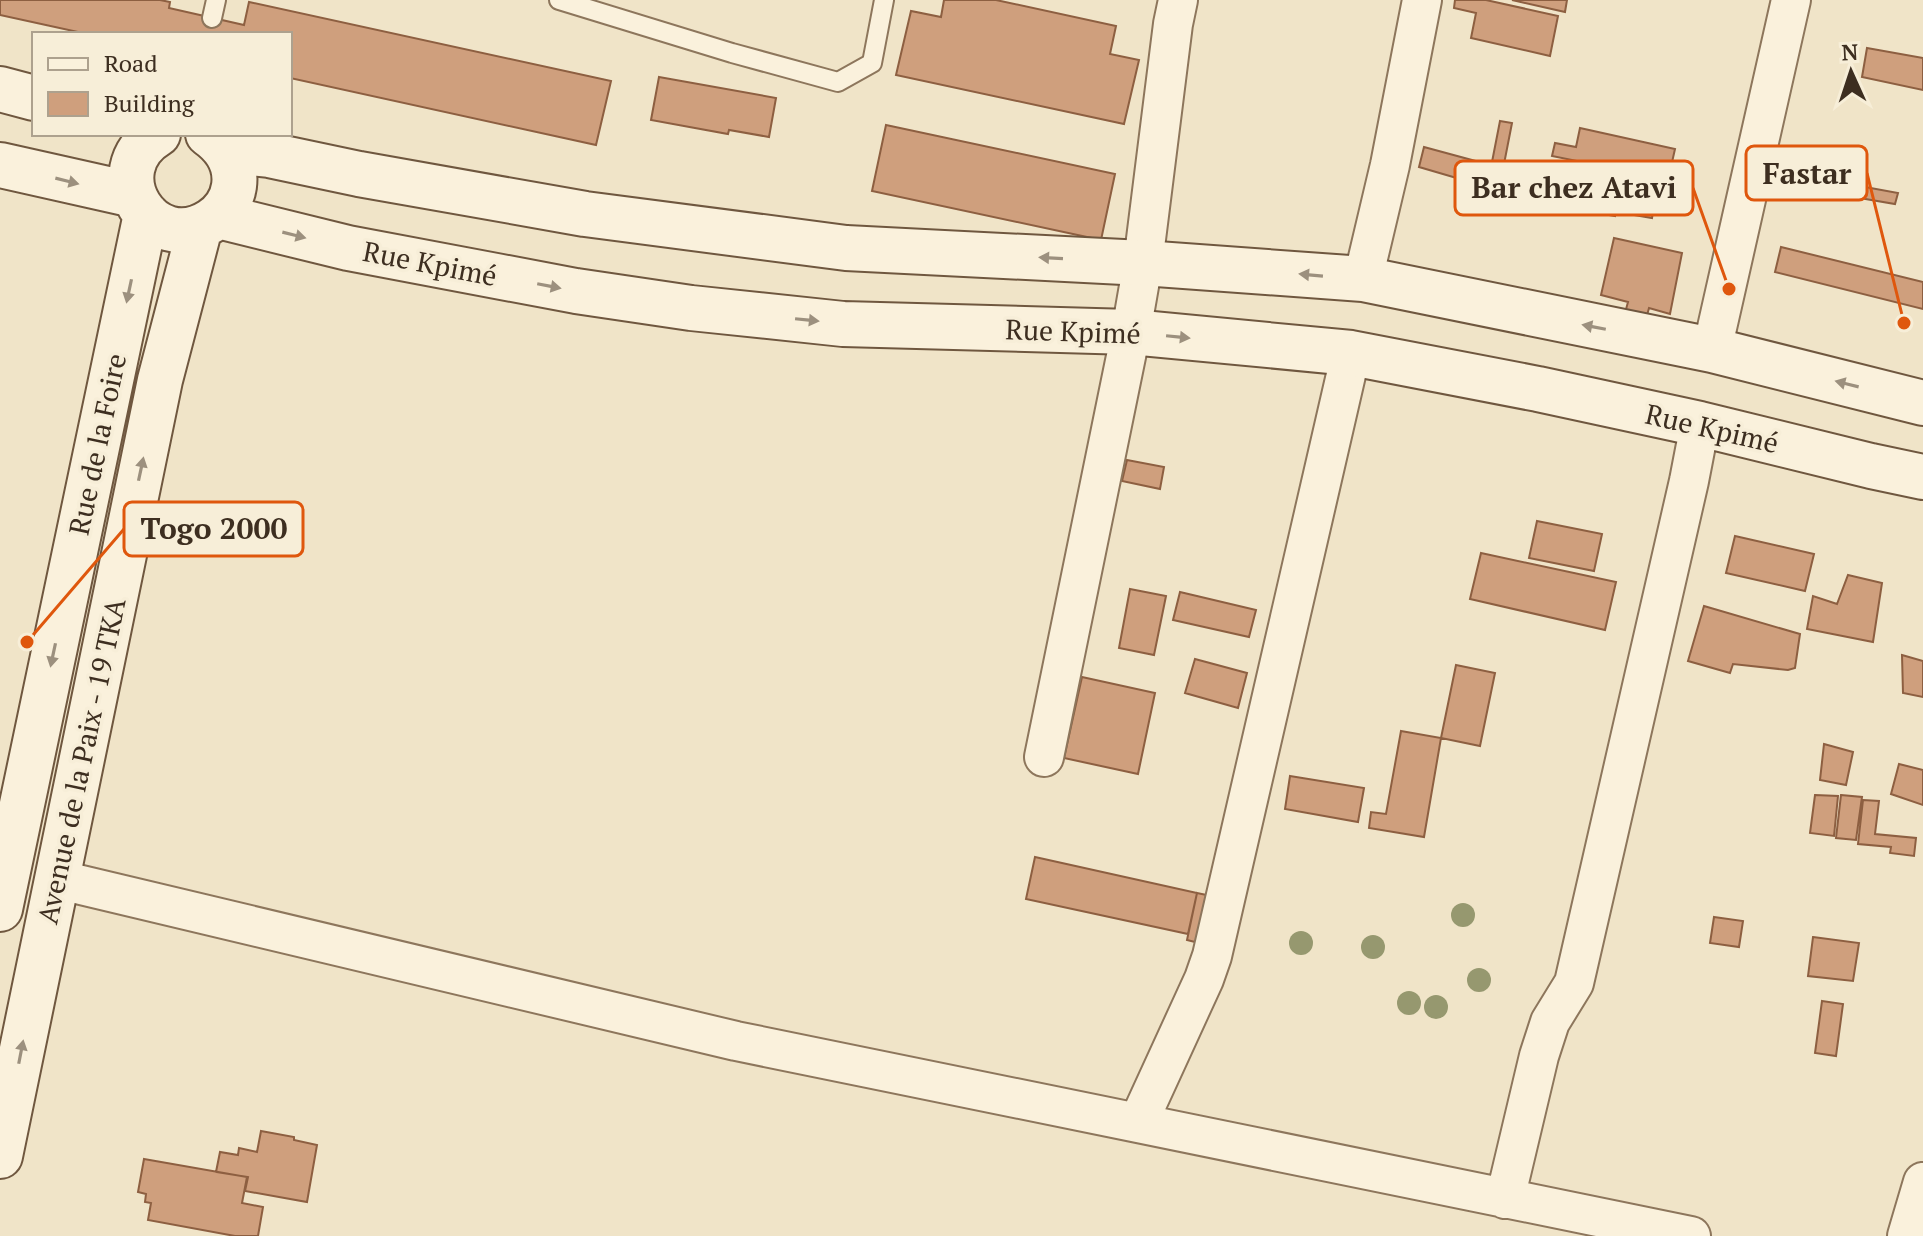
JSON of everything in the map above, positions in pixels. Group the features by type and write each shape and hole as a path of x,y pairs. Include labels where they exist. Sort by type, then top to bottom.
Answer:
{"main road":[{"path":"0,89 32,97"},
{"name":"Rue de la Foire","path":"0,909 140,205 132,173 134,162 153,136"},
{"path":"216,142 359,174 585,214 770,239 846,248 1143,263 1363,279 1712,350 1923,403"},
{"name":"Avenue de la Paix - 19 TKA","path":"0,1156 157,395 209,221 231,196 234,184 234,172 216,142"},
{"name":"Rue Kpimé","path":"0,165 140,205 154,222 165,227 189,230 209,221 576,291 691,308 843,324 1131,332 1351,353 1700,424 1923,477"}],"street":[{"path":"1044,757 1131,332 1178,0"},
{"path":"1363,279 1390,165 1422,0"},
{"path":"1712,350 1791,0"},
{"path":"1138,1123 1212,956 1351,353"},
{"path":"1505,1199 1539,1056 1550,1022 1574,983 1700,424"},
{"path":"56,879 736,1041 1691,1236"},
{"path":"1907,1236 1923,1182"}],"lane":[{"path":"559,0 838,82 872,63 884,0"}],"building":[{"path":"0,0 160,0 170,2 169,8 244,25 249,2 611,81 596,145 292,78 292,32 78,32 0,15"},
{"path":"944,0 996,0 1116,26 1110,54 1139,60 1124,124 896,75 911,11 941,17"},
{"path":"1455,0 1486,0 1558,16 1550,56 1471,38 1476,13 1454,8"},
{"path":"1512,0 1567,0 1565,12"},
{"path":"1867,48 1923,58 1923,90 1862,77"},
{"path":"659,77 776,98 769,137 729,130 728,134 651,120"},
{"path":"1500,121 1512,123 1504,164 1492,162"},
{"path":"886,125 1115,174 1101,240 872,191"},
{"path":"1580,128 1675,149 1668,180 1627,171 1622,192 1630,193 1626,212 1616,210 1615,216 1592,212 1593,205 1572,203 1571,208 1548,202 1557,164 1575,169 1577,161 1552,156 1555,143 1576,147"},
{"path":"1424,147 1483,163 1477,184 1419,167"},
{"path":"1635,175 1659,179 1652,218 1628,214"},
{"path":"1838,182 1898,193 1895,204 1836,194"},
{"path":"1614,238 1682,253 1670,314 1649,308 1646,319 1625,313 1628,302 1601,295"},
{"path":"1781,247 1923,282 1923,309 1775,272"},
{"path":"1127,460 1164,467 1160,489 1122,481"},
{"path":"1537,521 1602,534 1594,571 1529,558"},
{"path":"1735,536 1814,554 1805,591 1726,573"},
{"path":"1481,553 1616,582 1605,630 1470,599"},
{"path":"1848,575 1882,583 1873,642 1807,629 1813,596 1837,604"},
{"path":"1130,589 1166,596 1154,655 1119,648"},
{"path":"1180,592 1256,610 1249,637 1173,620"},
{"path":"1704,606 1800,634 1795,668 1788,670 1733,664 1730,673 1688,661"},
{"path":"1902,655 1923,661 1923,697 1903,693"},
{"path":"1195,659 1247,673 1238,708 1185,693"},
{"path":"1456,665 1495,673 1480,746 1441,738"},
{"path":"1082,677 1155,693 1138,774 1064,758"},
{"path":"1401,731 1441,738 1424,837 1369,828 1371,812 1386,814"},
{"path":"1824,744 1853,752 1846,785 1820,780"},
{"path":"1899,764 1923,770 1923,805 1891,794"},
{"path":"1290,776 1364,788 1358,822 1285,809"},
{"path":"1815,795 1838,796 1834,836 1810,833"},
{"path":"1841,795 1862,797 1856,840 1836,838"},
{"path":"1863,800 1879,801 1875,834 1916,838 1914,856 1890,853 1891,847 1858,844"},
{"path":"1035,857 1197,893 1188,934 1026,899"},
{"path":"1197,893 1221,898 1211,946 1187,940"},
{"path":"1714,917 1743,921 1739,947 1710,943"},
{"path":"1813,937 1859,943 1853,981 1808,976"},
{"path":"1822,1001 1843,1004 1836,1056 1815,1053"},
{"path":"261,1131 317,1145 307,1202 245,1191 248,1177 216,1172 220,1152 238,1155 239,1148 257,1152"},
{"path":"144,1159 247,1177 242,1203 263,1207 258,1236 235,1236 148,1220 151,1203 145,1202 146,1194 138,1192"}],"place":[{"name":"Bar chez Atavi","path":"1729,289"},
{"name":"Fastar","path":"1904,323"},
{"name":"Togo 2000","path":"27,642"}]}
